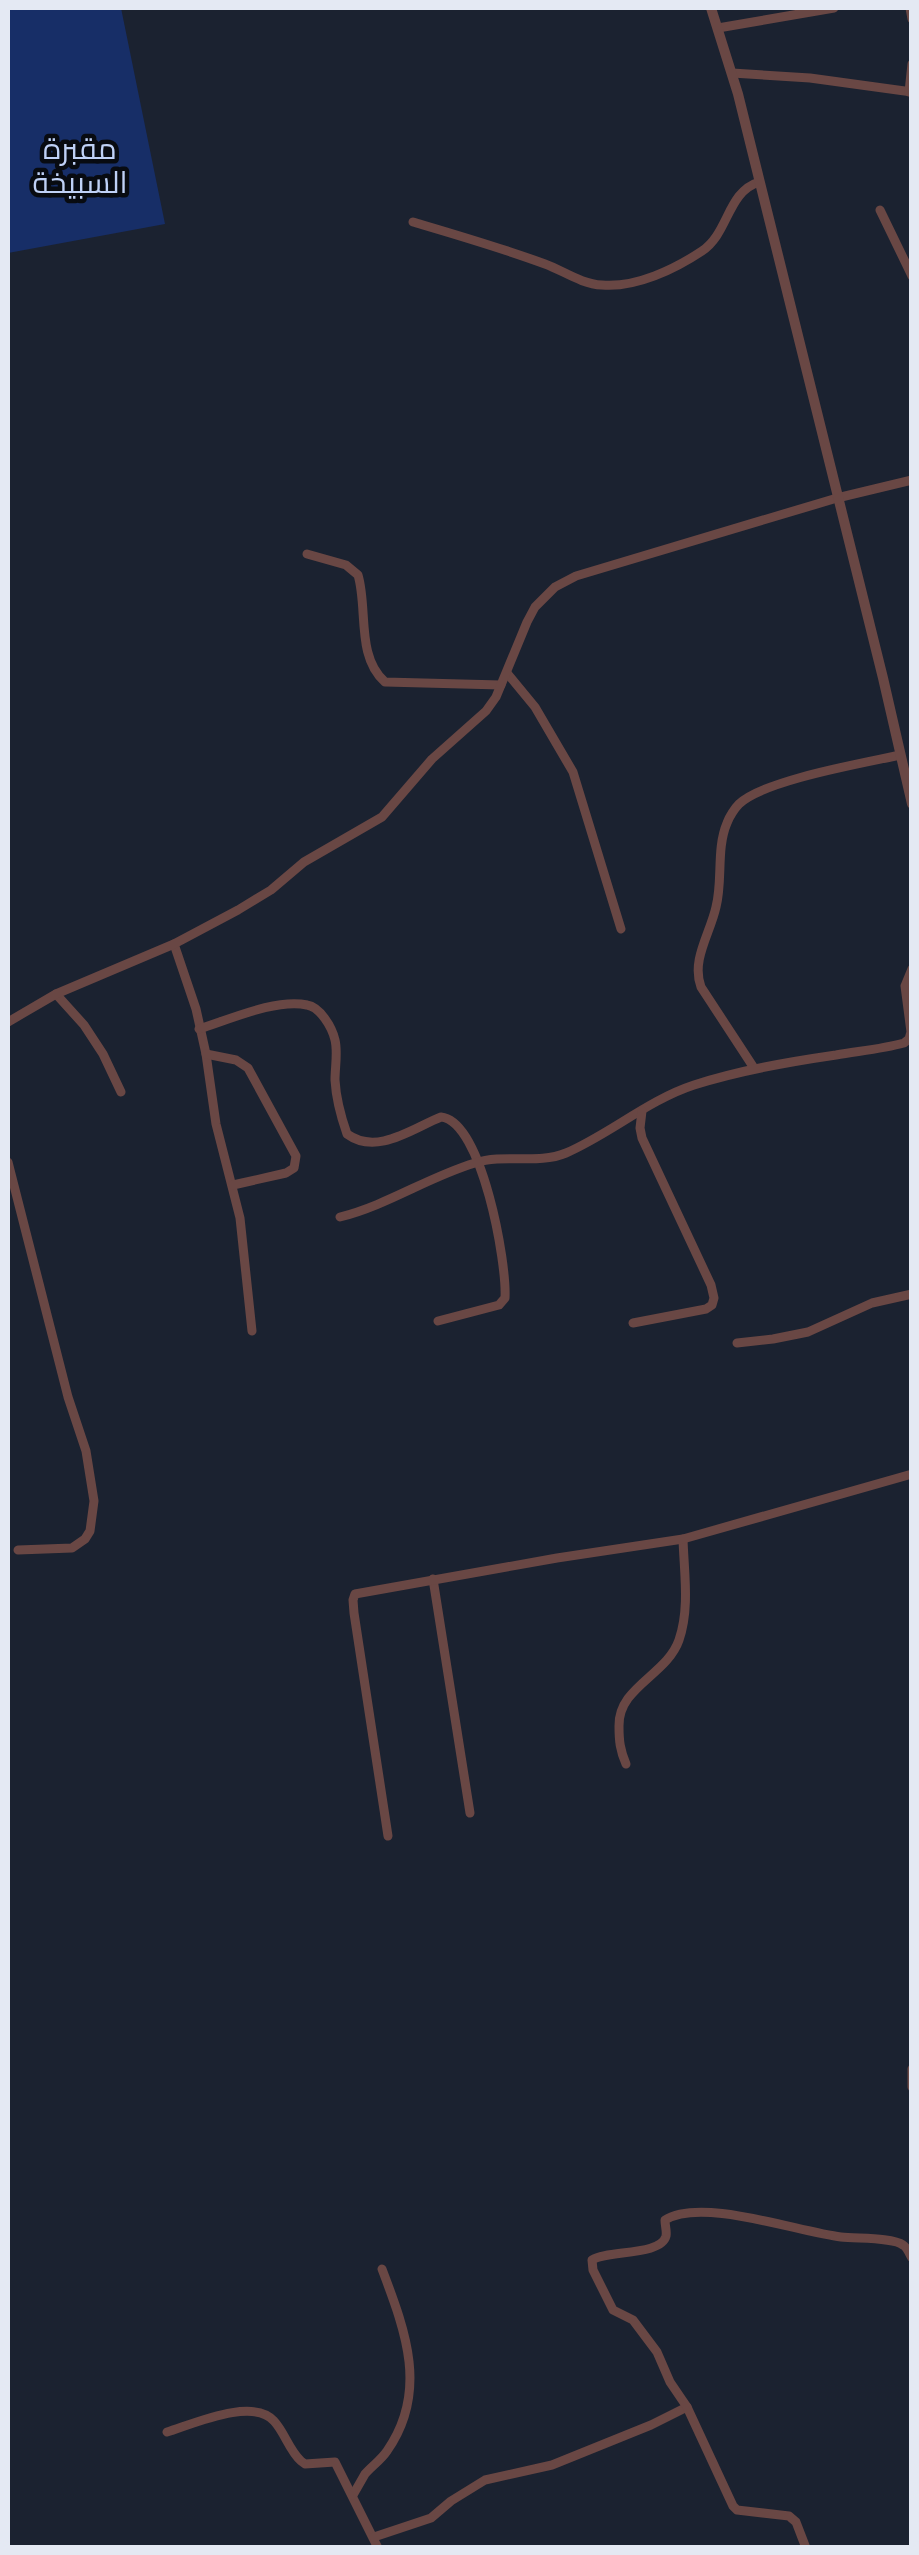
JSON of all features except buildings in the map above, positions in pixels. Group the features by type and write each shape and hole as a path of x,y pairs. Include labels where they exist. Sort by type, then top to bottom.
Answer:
{"street":[{"path":"711,8 732,72 912,804"},
{"path":"718,28 804,10 834,8"},
{"path":"910,8 912,19"},
{"path":"732,72 910,92 912,64"},
{"path":"414,222 516,254 593,284 610,286 658,274 704,250 722,231 740,193 759,182"},
{"path":"880,210 912,276"},
{"path":"8,1022 56,994 174,944 257,899 304,862 382,817 432,759 486,711 507,673 527,622 543,597 555,587 576,576 837,498 912,480"},
{"path":"307,554 346,565 358,575 367,646 380,679 393,684 501,685"},
{"path":"507,673 535,708 573,772 620,929"},
{"path":"754,1068 698,978 699,957 719,896 727,821 740,802 789,781 900,754"},
{"path":"174,944 196,1009 216,1124 240,1218 252,1331"},
{"path":"340,1217 368,1210 478,1162 555,1157 677,1090 754,1068 904,1043 911,1032 905,986 912,968"},
{"path":"56,994 104,1054 121,1092"},
{"path":"199,1029 287,1004 313,1006 328,1023 335,1040 335,1085 348,1134 359,1140 384,1140 442,1118 457,1125 478,1162 496,1219 505,1298 499,1305 438,1321"},
{"path":"206,1054 236,1060 248,1068 296,1156 294,1168 286,1173 233,1185"},
{"path":"633,1324 706,1309 712,1306 714,1298 642,1138 642,1110"},
{"path":"8,1162 68,1397 86,1451 94,1501 90,1532 72,1548 18,1550"},
{"path":"737,1343 808,1332 872,1304 912,1294"},
{"path":"388,1836 355,1594 683,1539 912,1474"},
{"path":"626,1764 619,1748 622,1704 659,1669 678,1643 686,1607 683,1539"},
{"path":"433,1579 470,1813"},
{"path":"912,2068 912,2087"},
{"path":"806,2548 796,2522 789,2516 737,2510 733,2506 658,2352 633,2320 613,2310 592,2260 599,2255 646,2250 662,2243 666,2237 665,2220 676,2214 715,2213 757,2218 838,2237 894,2242 904,2245 912,2258"},
{"path":"353,2495 366,2472 386,2453 411,2394 409,2358 398,2310 382,2269"},
{"path":"167,2432 228,2414 251,2410 264,2413 274,2420 300,2462 336,2462 376,2542 431,2518 450,2500 485,2480 552,2465 687,2407"}],"green space":[{"name":"مقبرة السبيخة","path":"8,8 121,8 165,224 8,253"}]}
